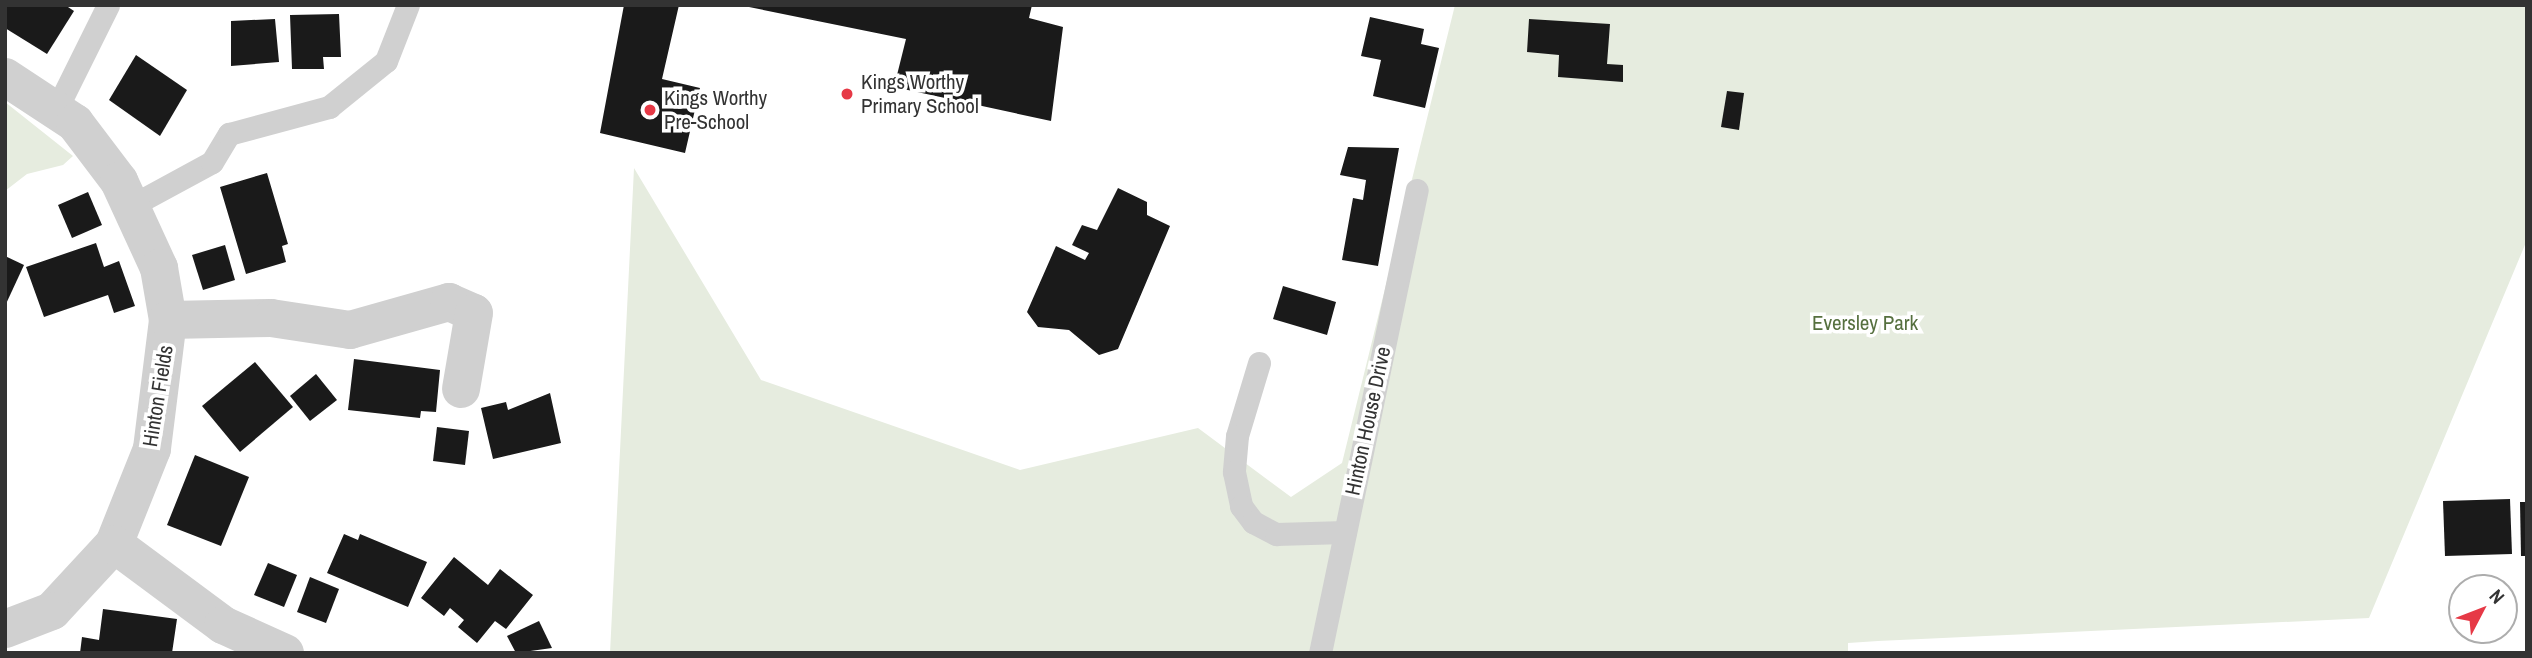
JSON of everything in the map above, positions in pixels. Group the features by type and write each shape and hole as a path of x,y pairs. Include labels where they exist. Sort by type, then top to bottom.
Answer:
{"street":[{"name":"Hinton Fields","path":"5,78 75,123 131,206 159,268 168,320 152,449 114,544 52,611 5,629"},
{"path":"168,320 271,318 350,330 449,302 474,313 461,389"},
{"path":"114,544 223,625 285,653"}],"lane":[{"path":"55,112 108,5"},
{"path":"131,206 212,162 229,134 329,107 386,61 408,5"},
{"name":"Hinton House Drive","path":"1320,653 1417,190"},
{"path":"1259,363 1237,436 1234,472 1241,506 1253,522 1276,534 1345,532"}],"green space":[{"name":"Eversley Park","path":"1455,5 2527,5 2527,240 2369,618 1848,643 1848,653 610,653 634,168 761,380 1020,470 1198,428 1291,497 1342,463"},
{"path":"5,102 73,156 63,165 27,174 5,191"}],"building":[{"path":"5,5 65,5 74,11 47,54 5,28"},
{"name":"Kings Worthy Pre-School","path":"624,5 679,5 662,79 700,88 685,153 600,133"},
{"name":"Kings Worthy Primary School","path":"739,5 1032,5 1029,18 1063,27 1051,121 894,87 906,39"},
{"path":"339,14 341,57 323,57 324,69 292,69 290,15"},
{"path":"1370,17 1424,29 1421,44 1439,48 1425,108 1373,96 1381,60 1361,56"},
{"path":"275,19 279,62 231,66 231,21"},
{"path":"1529,19 1610,24 1607,64 1623,65 1623,82 1558,77 1559,55 1527,52"},
{"path":"136,55 187,90 160,136 109,100"},
{"path":"1727,91 1744,93 1739,130 1721,127"},
{"path":"1348,147 1399,148 1378,266 1342,260 1353,198 1363,200 1366,180 1340,175"},
{"path":"267,173 288,244 282,246 286,262 246,274 220,187"},
{"path":"1118,188 1147,202 1147,215 1170,226 1118,349 1099,355 1069,330 1038,327 1027,312 1056,246 1085,260 1089,253 1072,245 1082,225 1097,230"},
{"path":"88,192 102,225 72,238 58,205"},
{"path":"96,243 104,267 119,261 135,306 114,313 108,295 44,317 26,267"},
{"path":"225,245 235,280 203,290 192,255"},
{"path":"5,256 24,265 5,306"},
{"path":"1283,286 1336,302 1327,335 1273,319"},
{"path":"354,359 440,370 436,412 421,411 420,418 348,410"},
{"path":"255,362 293,407 240,452 202,406"},
{"path":"316,374 337,400 310,421 290,396"},
{"path":"550,393 561,443 493,459 481,408 506,402 508,410"},
{"path":"437,427 469,431 465,465 433,461"},
{"path":"195,455 249,477 221,546 167,525"},
{"path":"2510,499 2512,554 2445,556 2443,501"},
{"path":"2520,502 2527,502 2527,556 2521,556"},
{"path":"344,534 358,540 360,534 427,562 408,607 327,573"},
{"path":"454,557 488,585 500,569 533,595 506,629 495,621 477,643 458,627 464,620 450,608 444,616 421,598"},
{"path":"268,563 297,575 284,607 254,595"},
{"path":"310,577 339,589 326,623 297,612"},
{"path":"103,609 177,619 172,653 80,653 82,637 99,640"},
{"path":"539,621 552,648 516,653 507,636"}],"place":[{"name":"Kings Worthy Primary School","path":"847,94"},
{"name":"Kings Worthy Pre-School","path":"650,110"}]}
